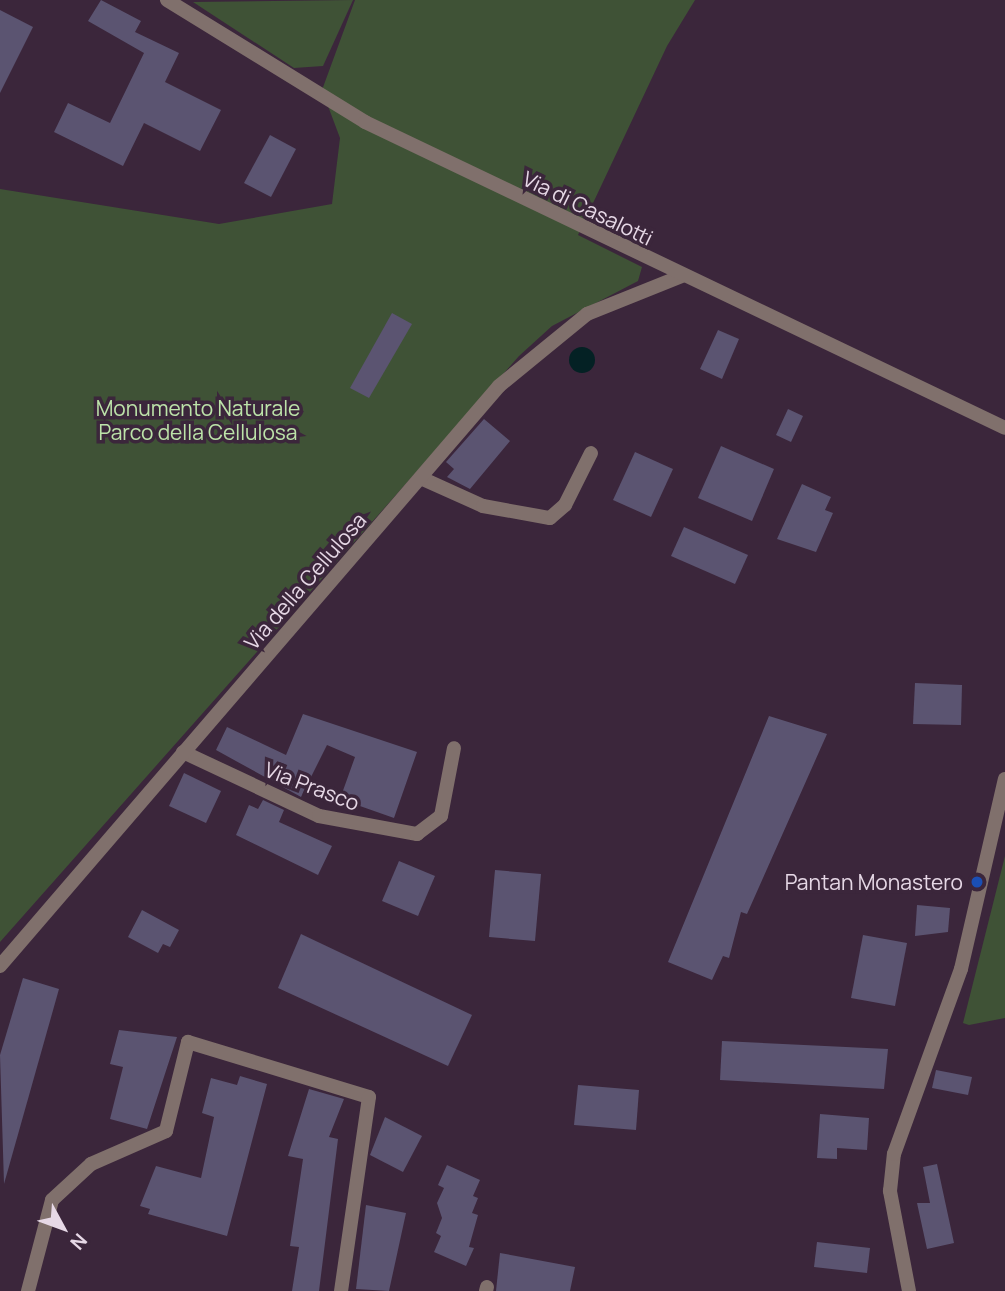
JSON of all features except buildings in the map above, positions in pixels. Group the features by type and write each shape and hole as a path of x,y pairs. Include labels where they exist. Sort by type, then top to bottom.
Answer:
{"street":[{"name":"Via di Casalotti","path":"167,0 365,122 682,276 1005,428"},
{"name":"Via della Cellulosa","path":"0,966 183,752 423,479 482,405 557,334 631,291 682,276"},
{"path":"423,479 483,506 550,518 565,505 591,453"},
{"name":"Via Prasco","path":"183,752 319,816 417,834 441,816 454,748"},
{"path":"909,1291 891,1198 894,1154 961,969 1005,779"},
{"path":"28,1291 52,1200 91,1164 166,1131 188,1042 369,1097 341,1291"}],"green space":[{"path":"353,0 323,66 294,68 193,2"},
{"name":"Monumento Naturale Parco della Cellulosa","path":"355,0 695,0 667,46 578,235 642,267 638,281 552,326 519,356 0,942 0,189 219,224 332,204 340,138 322,90"},
{"path":"1005,856 1005,1018 969,1025 963,1023"}],"shaded area":[{"path":"582,347 591,351 595,360 591,369 582,373 573,369 569,360 573,351"}],"place":[{"name":"Pantan Monastero","path":"977,882"}]}
